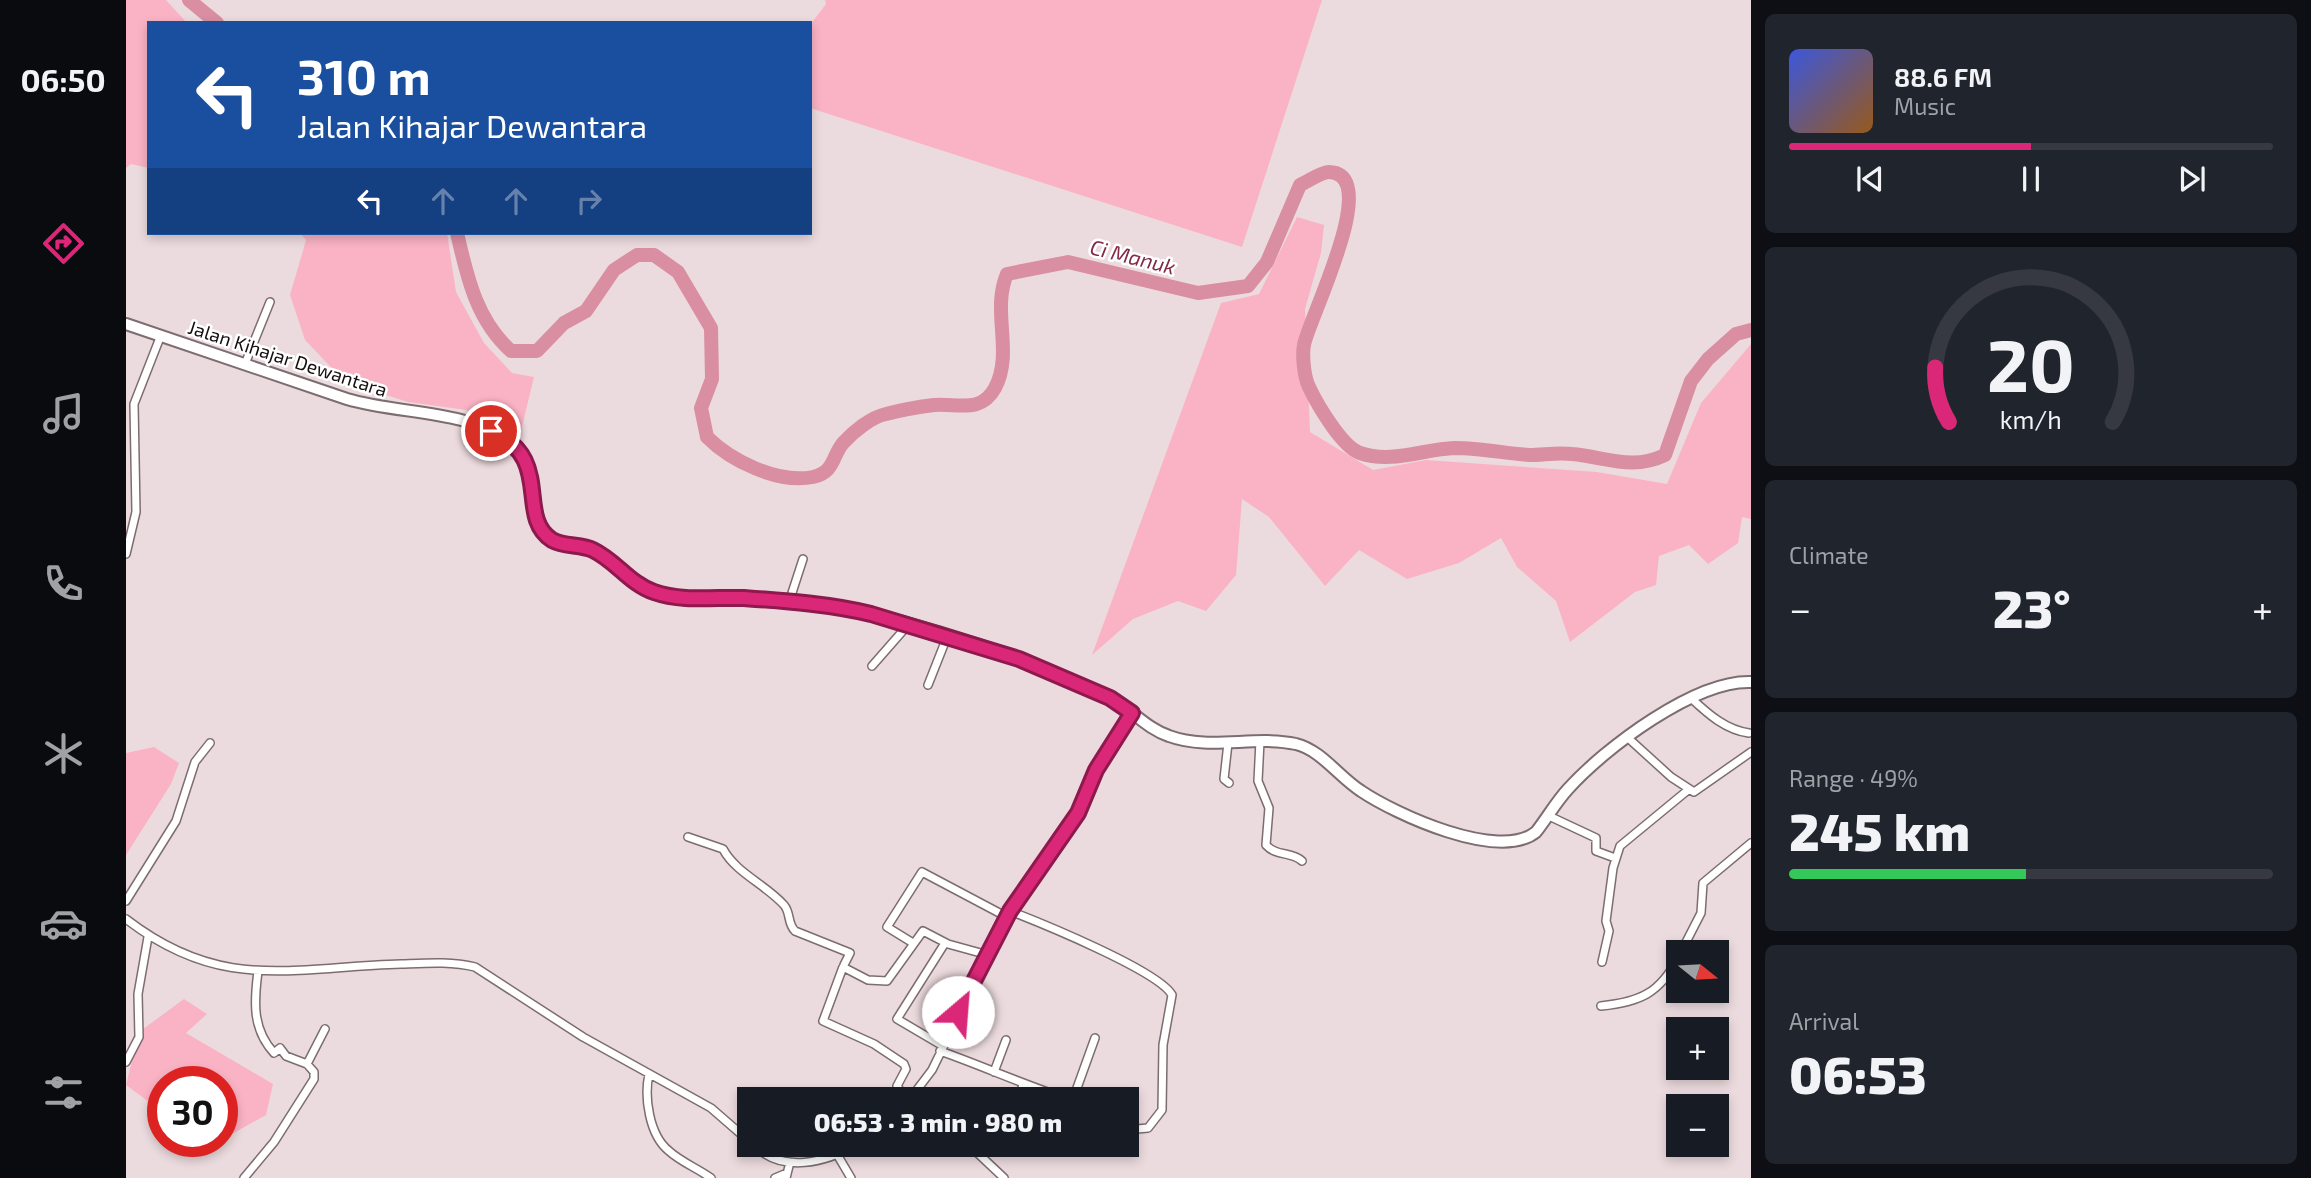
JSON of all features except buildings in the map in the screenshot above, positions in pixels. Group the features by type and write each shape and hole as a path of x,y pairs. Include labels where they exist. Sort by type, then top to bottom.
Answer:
{"main road":[{"name":"Jalan Kihajar Dewantara","path":"126,324 362,403 428,413 508,439 525,457 540,522 547,535 558,542 591,549 647,589 672,597 849,609 947,636 1019,659 1110,698 1149,727 1171,737 1192,742 1259,741 1306,747 1368,796 1407,816 1449,831 1517,842 1536,832 1569,788 1628,737 1659,715 1692,699 1736,683 1751,682"}],"street":[{"path":"245,364 270,302"},
{"path":"126,554 136,512 134,404 161,335"},
{"path":"789,603 803,559"},
{"path":"872,666 908,625"},
{"path":"928,685 947,636"},
{"path":"1692,699 1734,730 1749,733"},
{"path":"918,1087 932,1070 1009,914 1078,813 1096,770 1132,713"},
{"path":"1628,737 1688,790 1697,791 1751,752"},
{"path":"1259,741 1258,781 1269,808 1266,845 1277,853 1294,855 1302,861"},
{"path":"126,901 176,821 198,755 210,743"},
{"path":"1228,743 1224,779 1229,783"},
{"path":"1602,962 1615,858 1622,842 1688,790"},
{"path":"1549,816 1594,837 1596,851 1615,858"},
{"path":"688,837 723,849 730,863 786,907 790,927 794,930 850,953 823,1021 874,1044 905,1065 906,1069 898,1087"},
{"path":"1687,940 1701,913 1703,883 1751,843"},
{"path":"913,943 887,927 922,872 1009,914 1064,932 1162,982 1172,995 1163,1045 1162,1110 1148,1128 1139,1129"},
{"path":"126,919 148,937 206,962 258,971 301,973 368,965 466,965 491,975 539,1011 711,1108 737,1131"},
{"path":"844,965 868,980 887,981 923,931 945,943 988,955"},
{"path":"126,1062 139,1037 138,994 148,937"},
{"path":"945,943 897,1019 942,1048 1030,1087"},
{"path":"244,1178 274,1142 314,1079 314,1072 307,1064 286,1056 280,1048 274,1053 265,1044 255,1013 258,971"},
{"path":"1601,1006 1640,998 1666,980"},
{"path":"307,1064 325,1029"},
{"path":"1075,1087 1095,1038"},
{"path":"994,1072 1006,1040"},
{"path":"649,1074 646,1101 661,1142 669,1152 711,1178"},
{"path":"771,1157 790,1162 817,1162 834,1157"},
{"path":"839,1157 851,1178"},
{"path":"982,1157 1004,1178"},
{"path":"775,1178 786,1175 790,1162"}],"shaded area":[{"path":"126,0 166,0 185,21 147,21 147,168 131,164 126,168"},
{"path":"825,0 1322,0 1242,247 812,109 812,22 826,4"},
{"path":"1297,217 1324,225 1321,253 1305,309 1310,432 1373,470 1426,460 1597,472 1667,484 1701,403 1751,344 1751,519 1742,517 1738,543 1708,564 1689,545 1659,556 1656,585 1635,592 1570,642 1556,601 1517,567 1501,538 1459,563 1407,579 1359,550 1325,586 1269,517 1242,499 1236,575 1206,611 1178,601 1133,619 1092,655 1221,303 1259,294"},
{"path":"302,235 447,235 456,292 484,343 512,373 534,377 520,435 466,410 408,402 345,382 305,340 290,295 306,240"},
{"path":"154,747 179,763 171,784 126,855 126,753"},
{"path":"184,999 207,1014 186,1033 273,1084 266,1115 238,1131 238,1066 147,1066 147,1101 126,1085 139,1032"}],"waterway":[{"name":"Ci Manuk","path":"189,0 215,21"},
{"name":"Ci Manuk","path":"458,235 469,281 481,311 489,326 511,351 537,351 564,323 586,311 614,270 637,255 654,255 678,272 711,328 712,379 701,408 707,437 742,462 770,474 785,477 820,475 829,467 847,439 874,418 934,405 968,406 989,396 995,388 1003,360 1001,302 1007,274 1068,262 1198,293 1248,286 1267,262 1300,185 1326,172 1344,179 1349,196 1339,249 1304,345 1304,366 1309,387 1324,414 1346,443 1360,453 1396,457 1455,448 1529,455 1567,453 1630,463 1653,460 1665,455 1691,381 1708,359 1736,334 1751,330"}],"route":[{"path":"491,431 516,445 525,457 540,522 547,535 558,542 591,549 647,589 672,597 743,598 849,609 871,614 1019,659 1110,698 1132,713 1096,770 1087,788 1083,805 1010,911 958,1012"}]}
